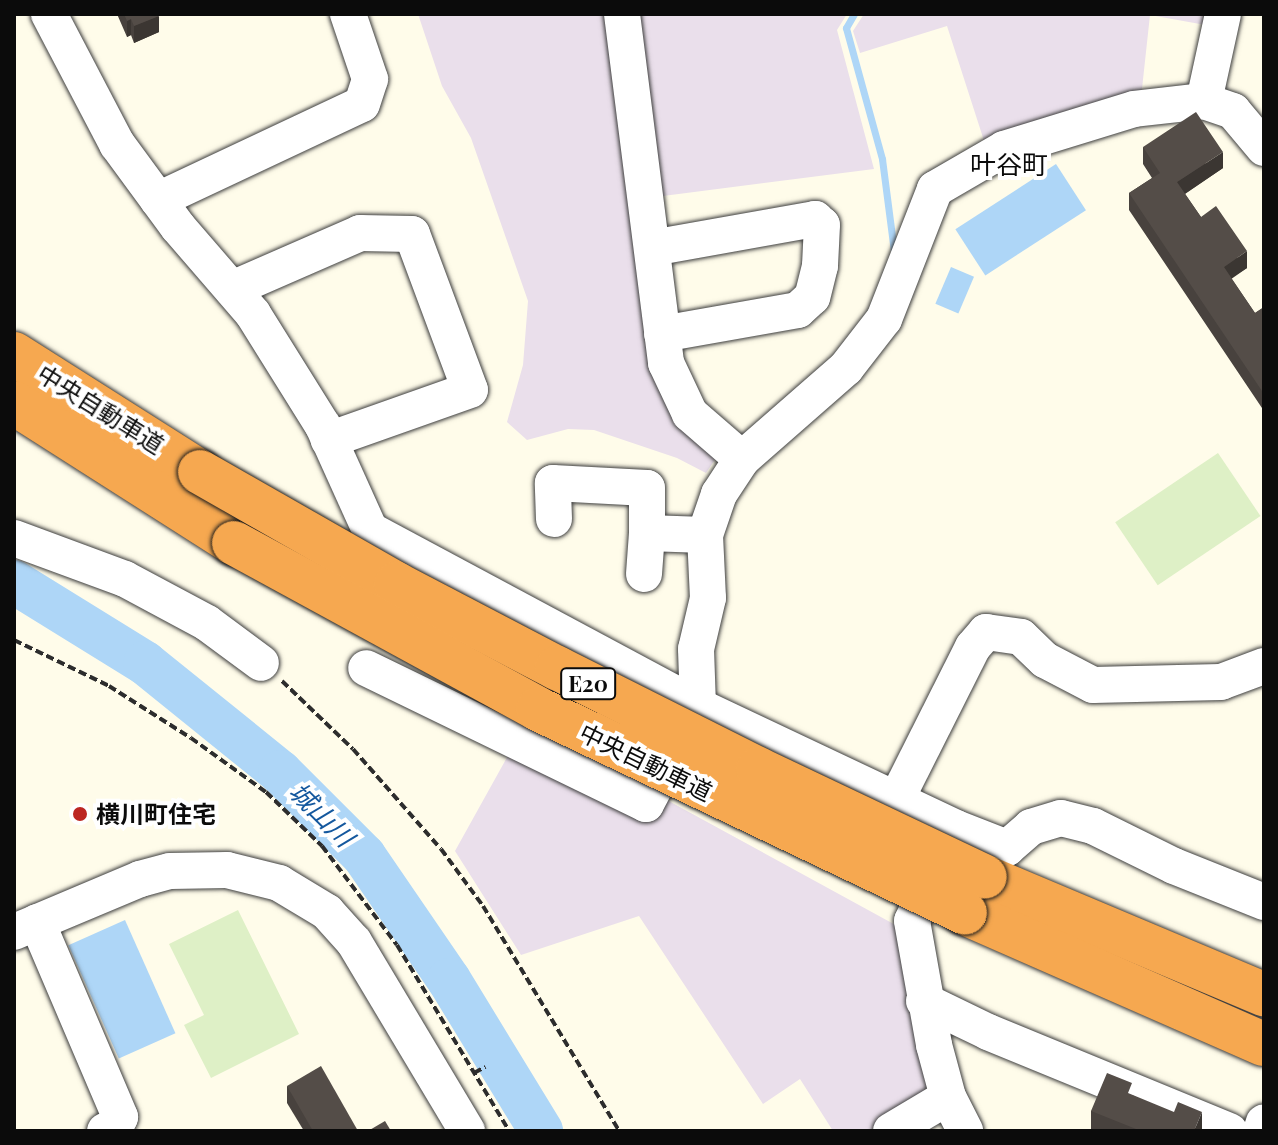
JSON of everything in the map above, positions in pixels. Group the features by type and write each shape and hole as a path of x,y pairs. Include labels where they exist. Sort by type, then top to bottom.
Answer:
{"highway":[{"name":"中央自動車道","path":"14,354 200,472 396,584 758,769 975,895 1264,1044"},
{"name":"中央自動車道","path":"14,403 234,543 538,709 975,895 1264,994"}],"street":[{"path":"49,14 117,144 158,200 253,314 329,440 370,530 698,706 956,828 1007,848 1031,827 1061,818 1093,826 1174,866 1264,902"},
{"path":"158,200 362,104 370,79 348,14"},
{"path":"622,14 666,363 690,414 742,459"},
{"path":"1204,101 1223,14"},
{"path":"366,668 646,804 698,706 696,649 708,598 705,535 719,494 742,459 846,368 884,319 935,189 1004,149 1069,126 1134,109 1204,101 1233,111 1264,148"},
{"path":"652,248 815,219 822,225 820,266 812,297 798,310 662,334"},
{"path":"232,289 360,233 412,234 470,390 329,440"},
{"path":"554,519 553,483 647,488 644,574"},
{"path":"647,533 705,535"},
{"path":"14,538 125,579 207,623 261,663"},
{"path":"897,798 973,647 986,632 1021,637 1045,660 1093,685 1221,682 1264,666"},
{"path":"956,828 912,921 924,1001 948,1097 965,1131"},
{"path":"105,1131 116,1126 120,1117 26,927 140,879 170,871 227,870 279,883 327,912 354,942 467,1131"},
{"path":"924,1001 988,1032 1229,1131"},
{"path":"891,1131 948,1097"},
{"path":"1261,1131 1264,1122"}],"path":[{"path":"261,663 353,749 441,849 483,906 619,1131"},
{"path":"361,905 366,900"},
{"path":"474,1073 485,1067"}],"shaded area":[{"path":"418,14 611,14 654,352 720,452 706,473 677,458 594,430 568,429 527,440 507,422 523,365 528,301 471,138 442,86"},
{"path":"631,14 847,14 837,30 874,169 663,196 656,193"},
{"path":"864,14 1212,14 1211,26 1150,15 1141,98 986,147 947,26 860,53 853,31"},
{"path":"510,752 649,822 665,799 901,928 937,1090 868,1131 833,1131 800,1079 763,1104 639,916 521,955 455,851"}],"green space":[{"path":"1218,453 1260,516 1158,585 1115,522"},
{"path":"238,910 299,1034 211,1078 184,1025 204,1015 169,944"}],"water":[{"path":"1056,164 1086,210 985,275 955,229"},
{"path":"951,267 974,277 958,314 935,304"},
{"path":"125,920 175,1033 119,1058 68,945"}],"building":[{"path":"124,14 158,14 159,16 134,26"},
{"path":"1196,112 1223,152 1177,182 1201,217 1216,206 1247,251 1224,267 1255,313 1264,307 1264,394 1129,193 1160,173 1143,147"},
{"path":"321,1066 358,1131 313,1131 287,1086"},
{"path":"1107,1073 1132,1083 1128,1093 1174,1112 1178,1102 1202,1112 1194,1131 1141,1131 1091,1111"},
{"path":"385,1121 391,1131 368,1131"}],"waterway":[{"path":"854,14 846,28 882,159 894,252"},
{"name":"城山川","path":"14,582 145,663 280,772 364,856 449,980 541,1131"}],"place":[{"name":"横川町住宅","path":"80,814"}],"district":[{"name":"叶谷町","path":"1009,164"}]}
